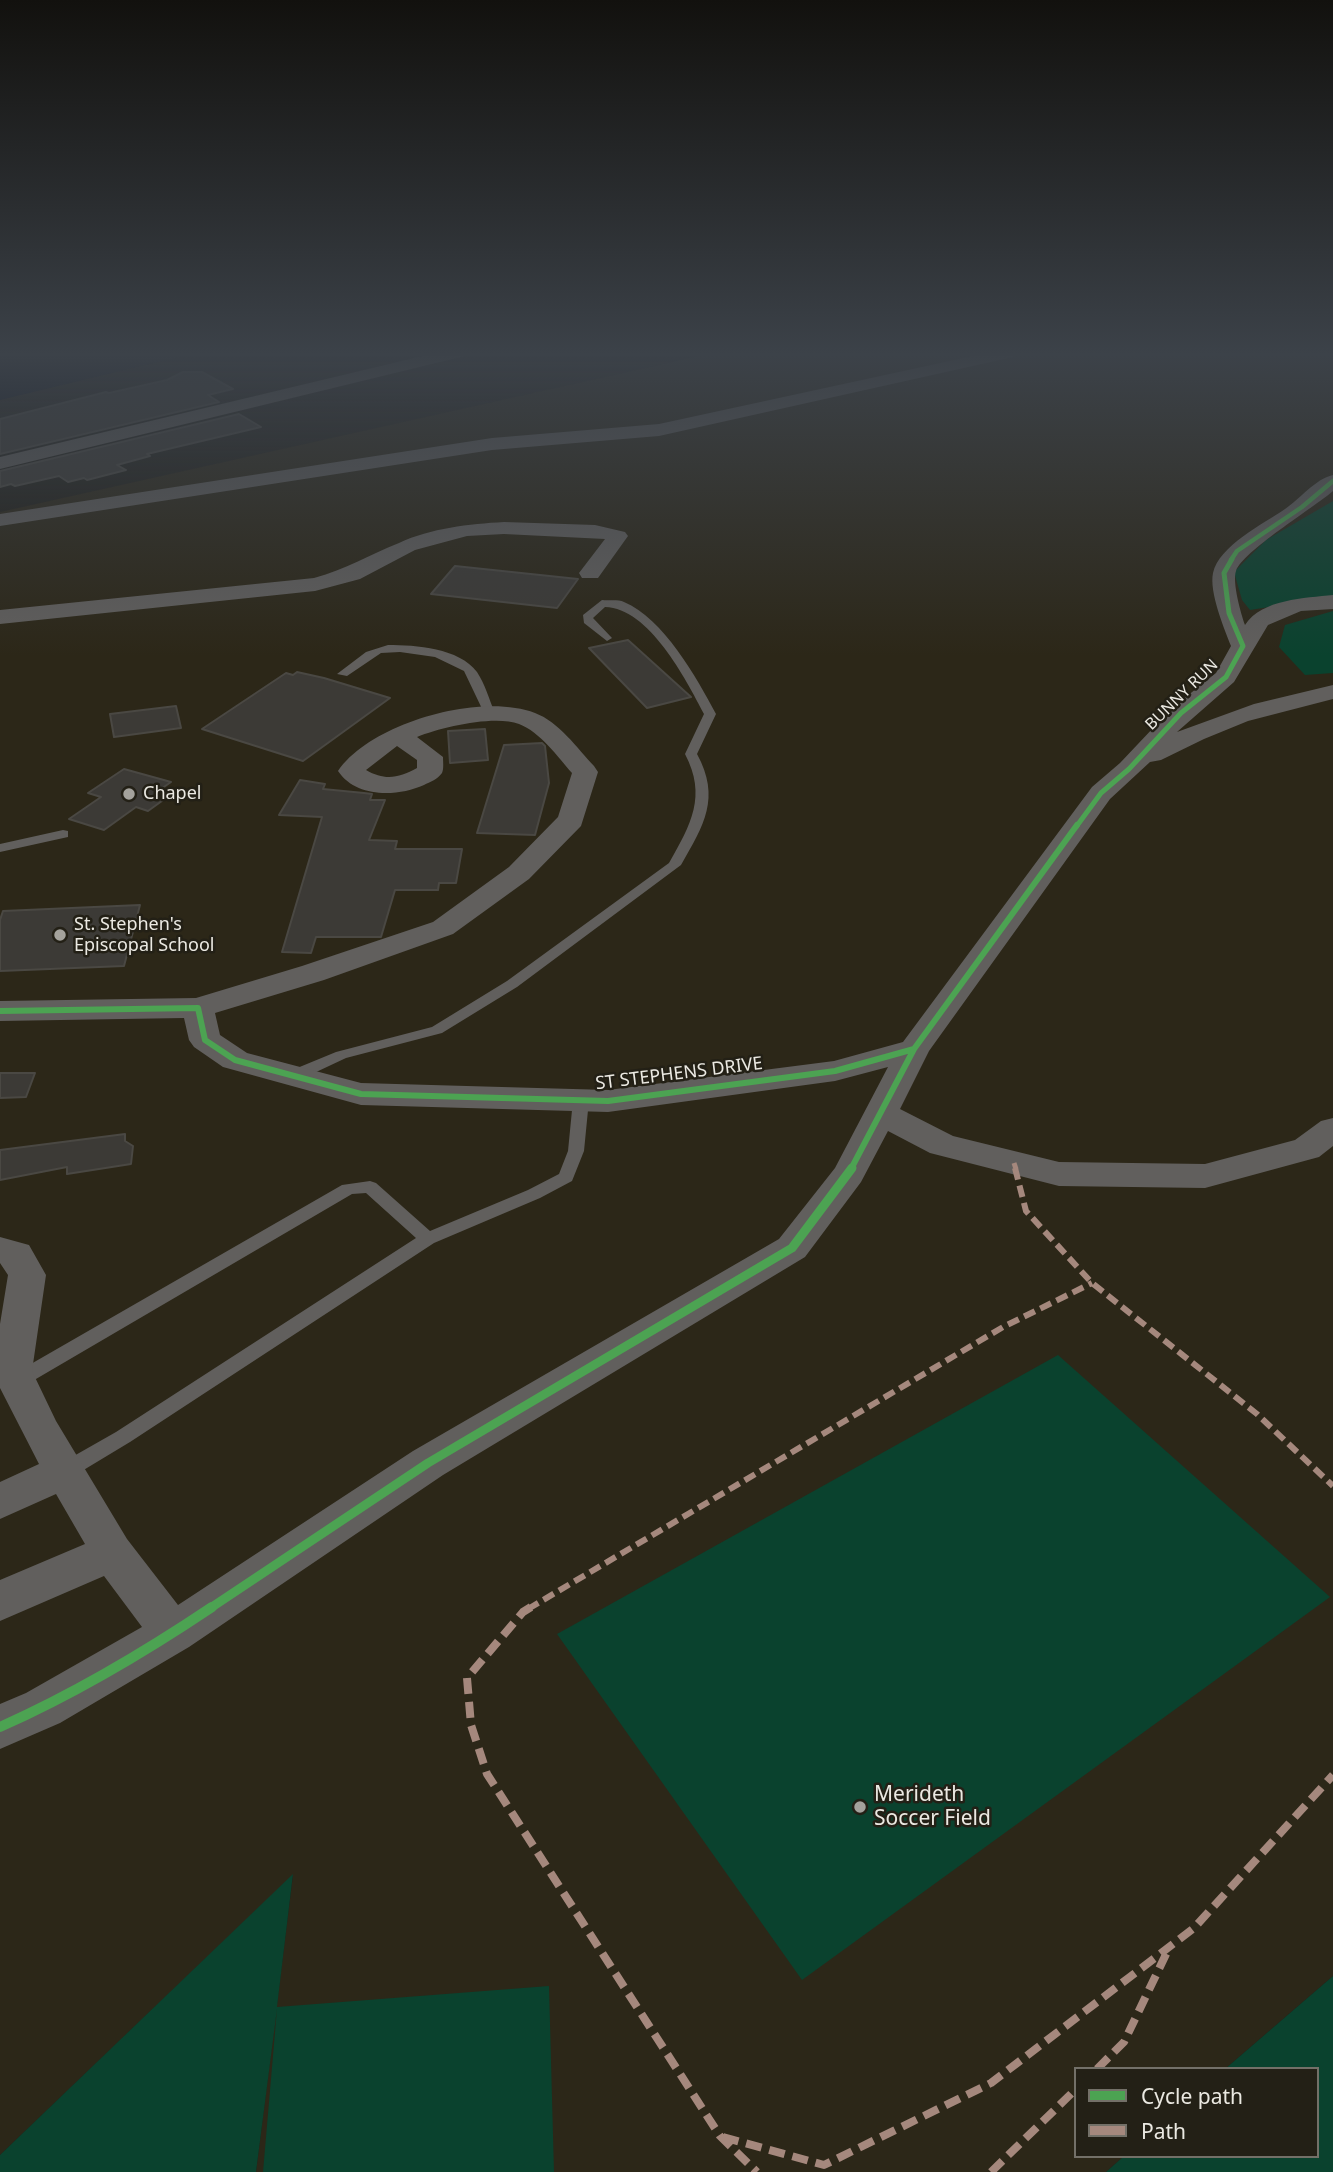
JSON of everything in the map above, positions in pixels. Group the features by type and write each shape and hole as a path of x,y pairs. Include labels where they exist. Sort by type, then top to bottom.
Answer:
{"street":[{"path":"0,463 40,453"},
{"path":"0,520 431,453"},
{"path":"1243,646 1229,613 1224,573 1237,551 1302,507 1333,481"},
{"path":"0,617 127,606 315,584 352,574 408,546 466,530 504,528 595,531 618,536 590,573"},
{"name":"BUNNY RUN","path":"1129,769 1181,713 1226,677 1260,620 1297,605 1333,602"},
{"path":"0,1727 43,1709 173,1633 428,1463 792,1248 849,1174 914,1049 1101,793 1129,769 1175,741 1289,701 1333,692"},
{"path":"0,1011 198,1008 313,973 443,928 519,873 571,820 585,772 560,744 528,718 489,713 442,719 399,736"},
{"name":"ST STEPHENS DRIVE","path":"198,1008 205,1040 235,1060 361,1094 608,1101 835,1071 914,1049"},
{"path":"880,1114 942,1145 1059,1174 1205,1176 1307,1149 1333,1129"},
{"path":"0,1250 16,1254 27,1275 12,1371 40,1430 113,1552 173,1633"},
{"path":"0,1501 65,1471"},
{"path":"0,1601 113,1552"}],"lane":[{"path":"290,1077 341,1055 437,1030 512,984 674,865 691,836 704,799 699,771 691,754 697,738 706,729 710,714 698,689 659,632 623,605 601,603 593,607 587,617 607,638"},
{"path":"343,674 378,650 400,649 433,653 452,659 469,669 489,713"},
{"path":"0,848 63,834"},
{"path":"65,1471 428,1239 534,1194 566,1177 576,1151 581,1100"},
{"path":"17,1381 348,1189 370,1187 428,1239"}],"shaded area":[{"name":"St. Stephen's Episcopal School","path":"263,453 1333,453 1333,1976 1227,2067 1074,2067 1074,2158 1122,2158 1106,2172 256,2172 293,1875 0,2155 0,512"}],"green space":[{"path":"1333,501 1333,597 1250,610 1242,600 1234,572 1266,540"},
{"path":"1333,611 1333,673 1305,675 1279,647 1285,625"},
{"name":"Merideth Soccer Field","path":"1058,1355 1330,1597 802,1980 557,1634"},
{"path":"293,1874 277,2007 549,1986 554,2172 263,2172 277,2009 256,2172 0,2172 0,2155"},
{"path":"1333,1976 1333,2172 1106,2172 1122,2158 1319,2158 1319,2067 1227,2067"}],"building":[{"path":"74,453 150,453 147,454 150,456 117,465 126,470 68,482 59,476 0,487 0,471"},
{"path":"455,566 578,579 557,608 431,594"},
{"path":"628,640 691,697 647,708 589,648"},
{"path":"297,672 390,698 303,761 202,729 286,673 293,675"},
{"path":"176,706 181,728 114,737 110,714"},
{"path":"485,729 488,760 450,763 448,731"},
{"path":"542,743 545,746 549,783 535,835 477,833 504,745"},
{"path":"124,769 171,782 161,789 173,793 148,811 136,807 104,830 69,819 101,797 88,793"},
{"path":"300,780 325,784 323,789 372,794 370,800 385,800 369,840 397,841 395,849 462,849 456,883 439,883 438,890 395,890 381,937 316,937 311,953 282,952 322,817 279,815"},
{"path":"140,905 124,966 0,971 0,920 3,911"},
{"path":"0,1073 35,1073 26,1097 0,1098"},
{"path":"125,1134 125,1141 133,1146 131,1164 67,1174 67,1167 0,1180 0,1150"}],"marked path":[{"path":"1014,1163 1026,1211 1092,1283 1257,1414 1333,1486"},
{"path":"757,2172 720,2136 487,1774 471,1725 467,1678 523,1612 1003,1327 1092,1283"},
{"path":"723,2137 824,2165 991,2083 1194,1928 1333,1775"},
{"path":"1099,2067 1124,2042 1168,1950"},
{"path":"991,2172 1074,2091"}],"cycle path":[{"path":"0,1011 198,1008 205,1040 235,1060 361,1094 608,1101 835,1071 914,1049 1101,793 1129,769 1181,713 1226,677 1243,646 1229,613 1224,573 1237,551 1302,507 1333,481"},
{"path":"0,1727 43,1708 173,1633 428,1463 792,1248 849,1174 914,1049"}],"place":[{"name":"Chapel","path":"129,794"},
{"name":"St. Stephen's Episcopal School","path":"60,935"},
{"name":"Merideth Soccer Field","path":"860,1807"}]}
